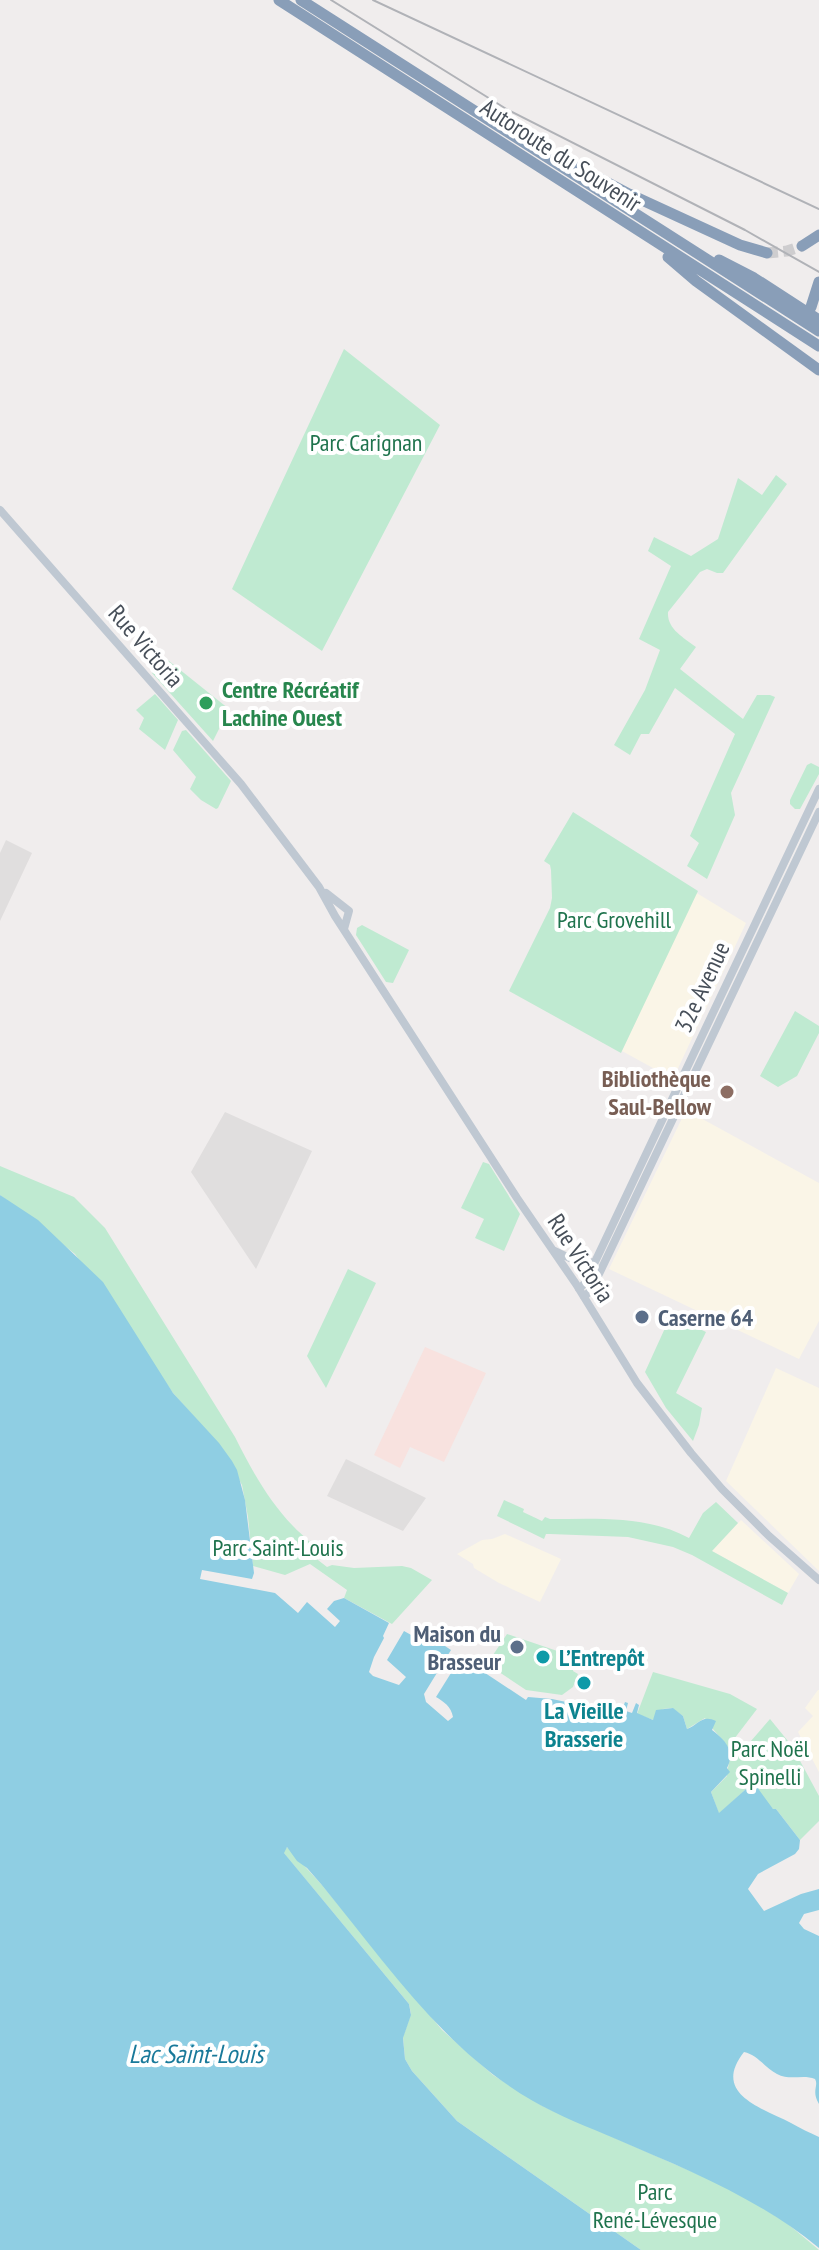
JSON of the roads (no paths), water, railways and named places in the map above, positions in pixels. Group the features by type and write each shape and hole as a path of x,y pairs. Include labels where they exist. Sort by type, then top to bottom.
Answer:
{"highway":[{"name":"Autoroute du Souvenir","path":"279,0 819,346"},
{"name":"Autoroute du Souvenir","path":"301,0 819,331"},
{"path":"507,132 566,159 629,194 747,248 767,253"},
{"path":"651,225 754,278 819,320"},
{"path":"641,233 696,281 819,370"},
{"path":"802,246 819,235"},
{"path":"811,307 819,282"}],"main road":[{"name":"Rue Victoria","path":"0,510 241,784 319,887 632,1375 696,1459 761,1528 819,1580"},
{"name":"32e Avenue","path":"582,1293 594,1261 819,789"},
{"name":"32e Avenue","path":"582,1293 590,1291 603,1266 819,812"},
{"name":"Rue Victoria","path":"319,887 349,914"},
{"path":"331,907 349,914 344,929"},
{"path":"551,1250 584,1265 594,1261"}],"water":[{"name":"Lac Saint-Louis","path":"0,1195 38,1220 103,1282 173,1393 219,1443 237,1470 245,1500 254,1573 252,1579 202,1570 200,1579 275,1593 298,1613 307,1602 335,1627 340,1621 327,1609 334,1601 344,1598 389,1623 369,1672 399,1685 406,1677 387,1660 404,1631 431,1646 442,1644 451,1650 424,1694 426,1702 448,1721 453,1717 451,1710 436,1697 461,1657 526,1700 528,1697 552,1699 620,1715 625,1702 628,1703 626,1711 632,1713 636,1703 639,1705 637,1713 653,1720 656,1710 673,1708 683,1716 687,1729 704,1719 716,1721 712,1730 730,1751 727,1768 730,1772 711,1792 719,1813 746,1789 750,1793 757,1787 800,1840 795,1854 758,1874 748,1889 764,1911 819,1889 819,1910 804,1914 799,1923 819,1936 819,2104 815,2079 782,2076 744,2052 735,2066 733,2079 744,2098 819,2137 819,2248 747,2200 696,2174 553,2112 501,2080 471,2057 418,2003 287,1847 284,1853 409,2004 411,2015 403,2038 405,2059 412,2071 457,2121 641,2250 0,2250"}],"tunnel":[{"path":"767,253 802,246"}],"railway":[{"path":"331,0 508,110 745,230 819,272"},
{"path":"373,0 819,209"}],"place":[{"name":"Centre Récréatif Lachine Ouest","path":"206,703"},
{"name":"Bibliothèque Saul-Bellow","path":"727,1092"},
{"name":"Caserne 64","path":"642,1317"},
{"name":"Maison du Brasseur","path":"517,1647"},
{"name":"L’Entrepôt","path":"543,1657"},
{"name":"La Vieille Brasserie","path":"584,1683"}],"park label":[{"name":"Parc Carignan","path":"366,442"},
{"name":"Parc Grovehill","path":"614,919"},
{"name":"Parc Saint-Louis","path":"278,1547"},
{"name":"Parc Noël Spinelli","path":"770,1762"},
{"name":"Parc René-Lévesque","path":"655,2205"}]}
